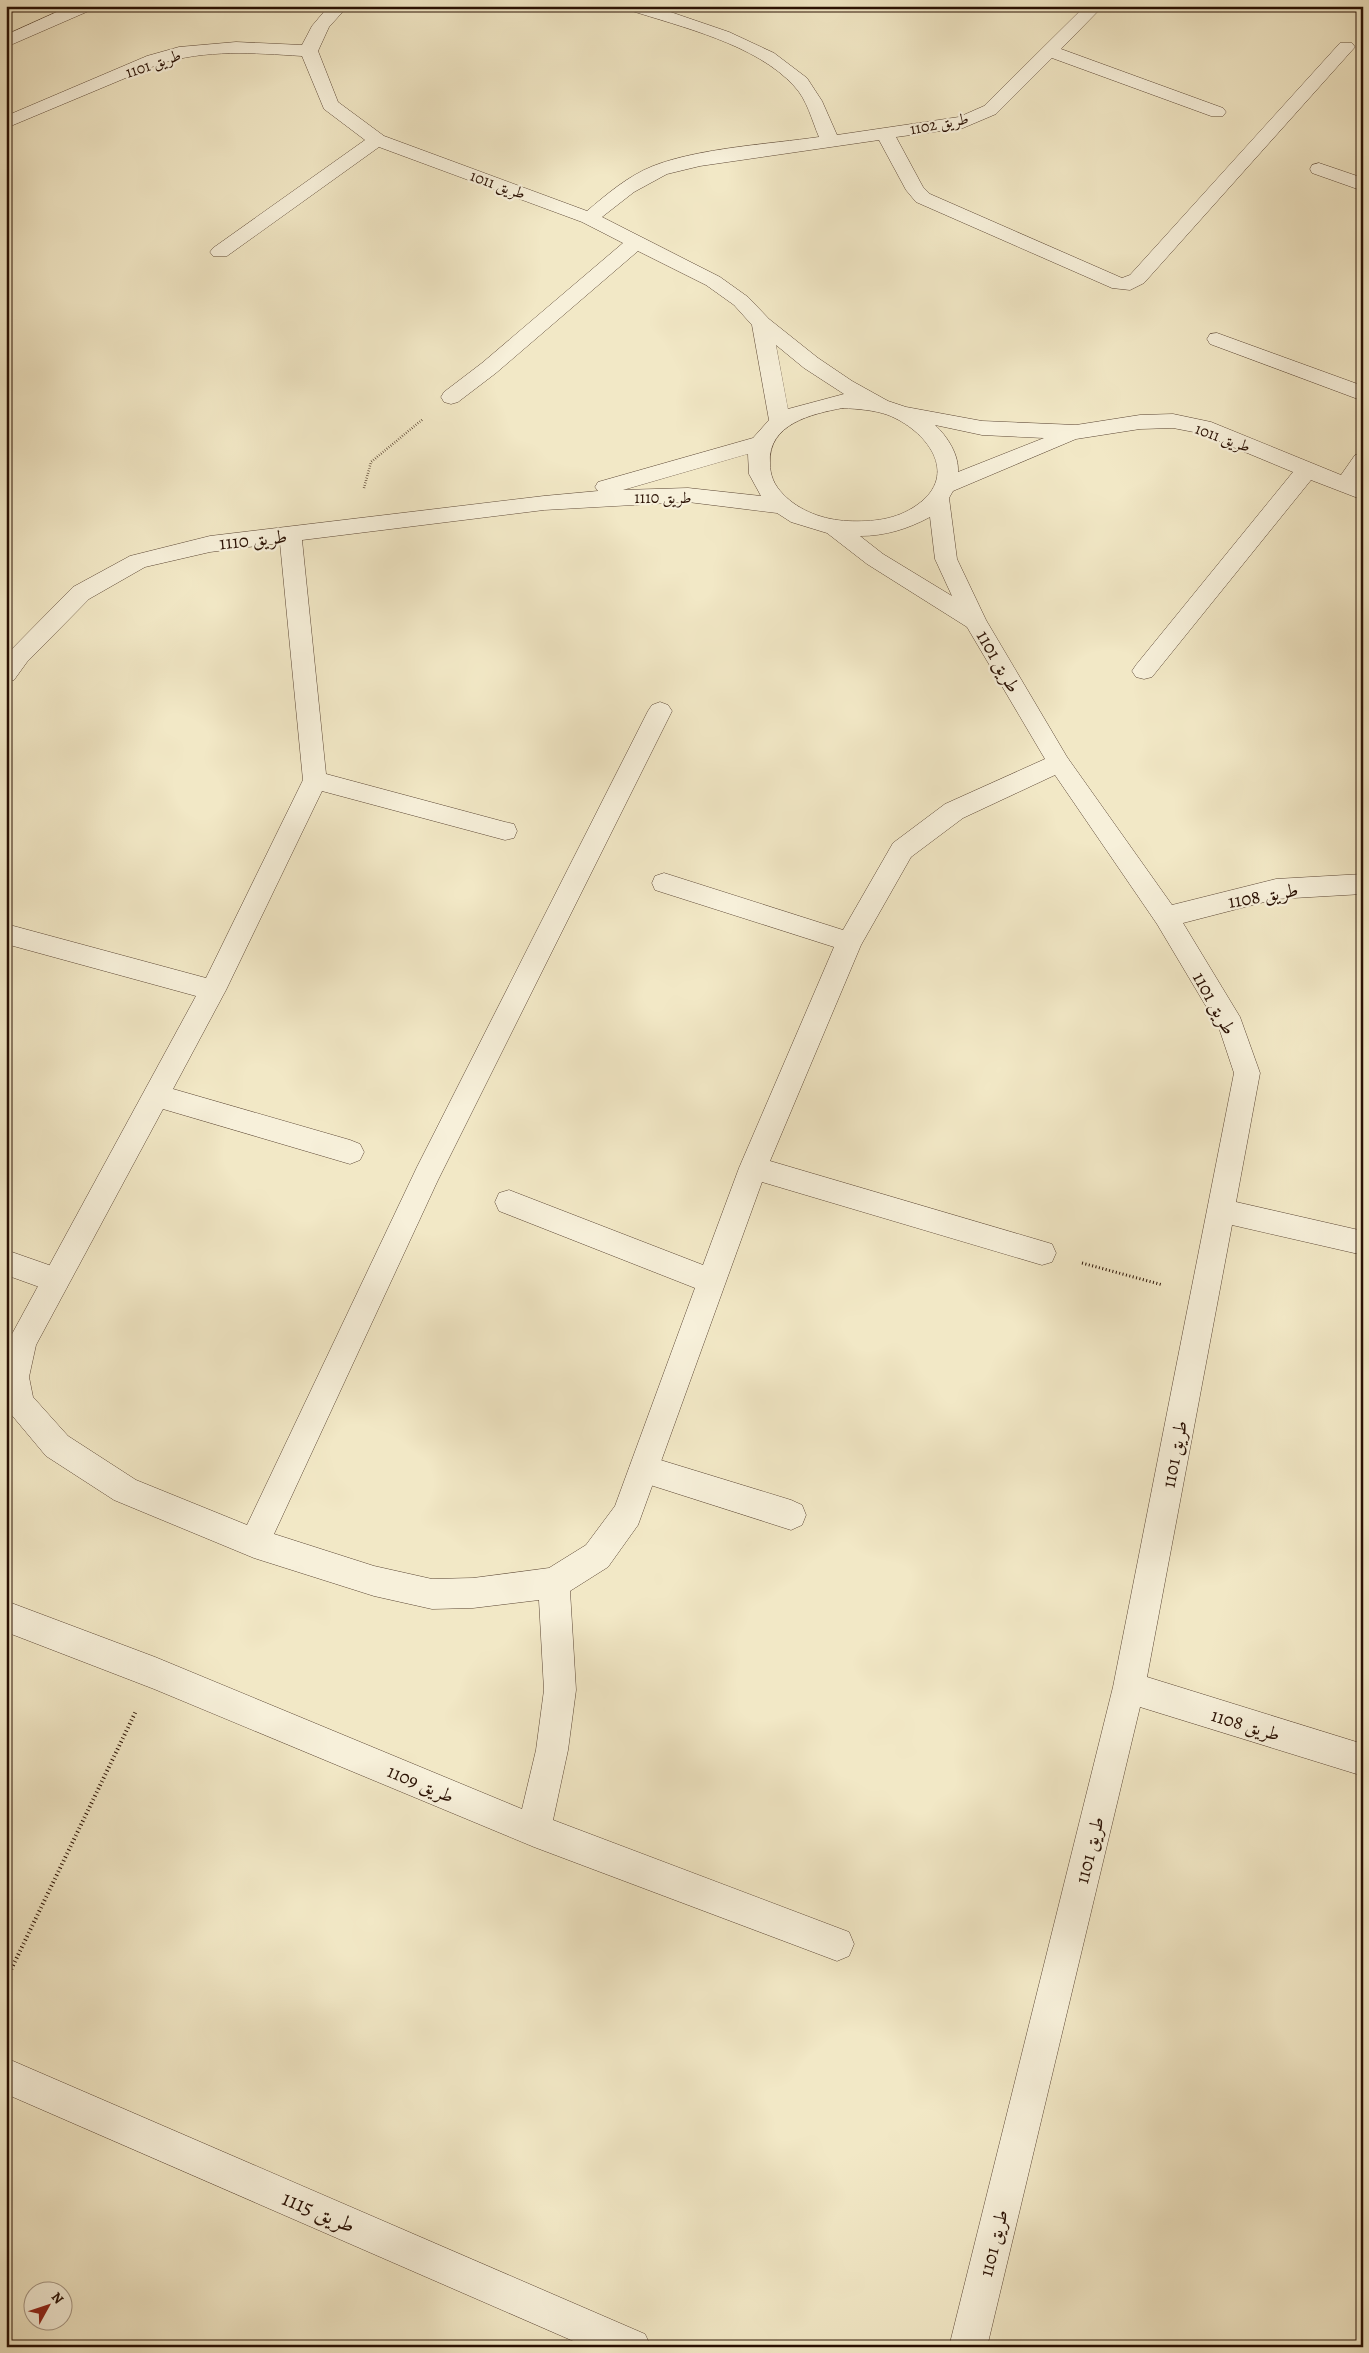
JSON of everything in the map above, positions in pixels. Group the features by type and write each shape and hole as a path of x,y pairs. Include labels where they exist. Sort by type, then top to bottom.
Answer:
{"street":[{"path":"6,9 13,6"},
{"path":"6,42 85,6"},
{"path":"309,51 315,34 340,6"},
{"path":"635,6 734,42 758,52 784,67 802,83 830,140"},
{"name":"طريق 1102","path":"589,218 627,188 660,170 699,160 963,122 990,110 1095,6"},
{"name":"طريق 1101","path":"6,123 153,60 179,52 207,48 236,47 309,51"},
{"path":"884,132 915,190 923,198 1119,284 1130,284 1137,279 1269,130 1346,47"},
{"name":"طريق 1011","path":"309,51 330,105 376,140 589,218 713,281 741,301 762,323 845,386 888,408 982,428 1076,432 1140,422 1173,421 1204,427 1354,489"},
{"path":"1049,51 1217,112"},
{"path":"220,252 376,140"},
{"path":"1319,169 1363,185"},
{"path":"451,396 489,368 635,243"},
{"path":"762,323 780,422"},
{"path":"1217,339 1363,394"},
{"path":"843,401 888,408 923,424 940,443 948,464 941,492 913,518 876,528 835,528 815,523 782,506 770,495 760,478 757,460 761,443 780,422 808,407 843,401"},
{"name":"طريق 1011","path":"941,492 1076,432"},
{"name":"طريق 1110","path":"544,503 761,443"},
{"path":"1354,489 1363,460"},
{"path":"1144,671 1307,470"},
{"name":"طريق 1101","path":"941,492 946,558 975,621 1059,763 1166,917 1231,1025 1247,1072 1129,1687 968,2347"},
{"name":"طريق 1110","path":"10,661 81,593 138,561 210,544 544,503 621,497 688,495 782,506"},
{"name":"طريق 1101","path":"835,528 875,559 975,621"},
{"path":"290,535 315,780 213,990 22,1343 14,1377 13,1408 57,1446 125,1490 254,1543 374,1581 432,1594 473,1593 554,1583 597,1556 627,1514 753,1168 849,942 902,850 954,811 1059,763"},
{"path":"254,1543 427,1175 660,711"},
{"path":"315,780 505,832"},
{"path":"664,883 849,942"},
{"name":"طريق 1108","path":"1166,917 1276,889 1363,884"},
{"path":"6,934 213,990"},
{"path":"156,1095 350,1152"},
{"path":"753,1168 1042,1253"},
{"path":"509,1202 713,1282"},
{"path":"1220,1210 1363,1243"},
{"path":"6,1262 56,1280"},
{"path":"644,1469 791,1515"},
{"path":"534,1830 552,1750 560,1690 554,1583"},
{"name":"طريق 1109","path":"6,1616 155,1673 534,1830 837,1944"},
{"name":"طريق 1108","path":"1129,1687 1363,1760"},
{"name":"طريق 1115","path":"6,2076 632,2347"}],"path":[{"path":"366,526 362,495 371,462 451,396"},
{"path":"1042,1253 1204,1296"},
{"path":"6,1980 155,1673"}]}
